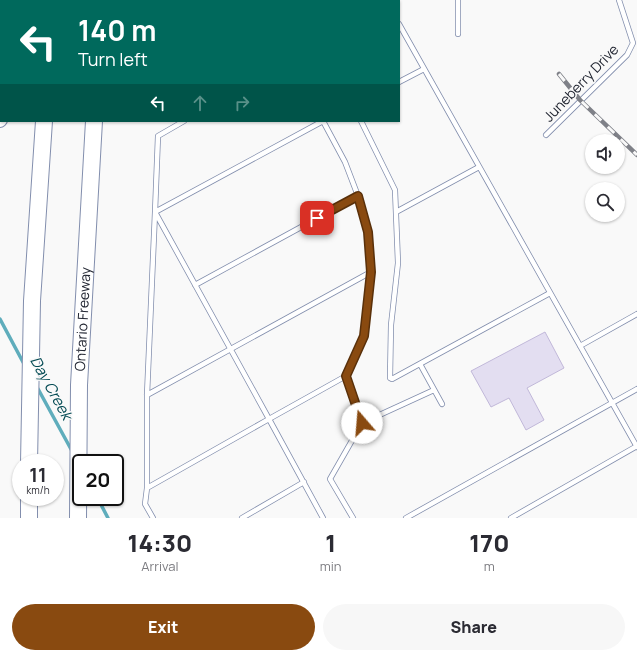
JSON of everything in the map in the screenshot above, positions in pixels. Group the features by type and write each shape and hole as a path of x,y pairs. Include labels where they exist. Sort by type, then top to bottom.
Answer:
{"highway":[{"path":"29,454 32,301 44,122"},
{"name":"Ontario Freeway","path":"78,518 79,385 94,122"},
{"path":"29,506 29,518"}],"lane":[{"path":"458,0 458,34"},
{"name":"Juneberry Drive","path":"546,135 627,55 633,44 619,0"},
{"path":"400,26 637,447 511,518"},
{"path":"400,81 424,69"},
{"path":"153,518 145,504 147,488 147,395 158,136 182,122"},
{"path":"155,212 321,122"},
{"path":"147,488 346,376 364,336 371,272 368,232 358,196 345,162 324,122"},
{"path":"361,122 395,190 398,263 391,325 390,378 392,379 550,293"},
{"path":"396,212 479,167"},
{"path":"195,285 358,196"},
{"path":"155,212 323,518"},
{"path":"147,395 371,272"},
{"path":"580,346 637,314"},
{"path":"420,364 442,404"},
{"path":"346,376 362,423"},
{"path":"406,518 637,389"},
{"path":"353,518 330,479 362,423 434,390"},
{"path":"242,518 304,482"}],"building":[{"path":"545,332 564,368 527,388 544,420 526,430 509,398 491,407 471,371"}],"waterway":[{"name":"Day Creek","path":"0,319 24,364"},
{"name":"Day Creek","path":"37,387 72,451"},
{"name":"Day Creek","path":"102,506 108,518"}],"railway":[{"path":"559,74 580,100 637,155"}],"route":[{"path":"317,218 358,196 368,232 371,272 364,336 346,376 362,423"}]}
